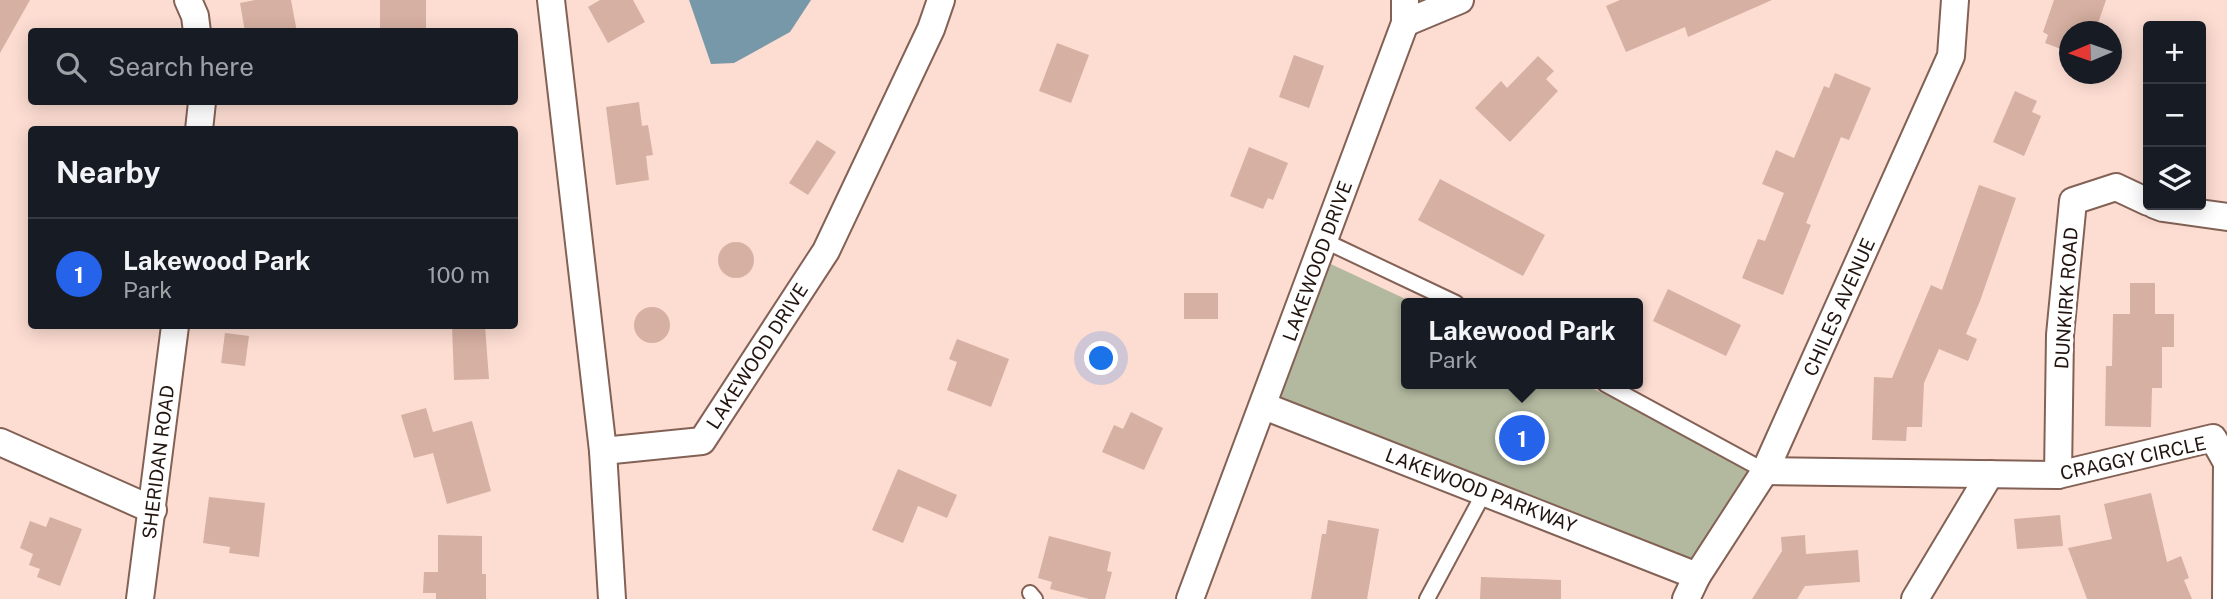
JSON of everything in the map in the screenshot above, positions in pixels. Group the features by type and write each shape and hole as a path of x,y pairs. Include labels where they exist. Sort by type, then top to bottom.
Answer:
{"street":[{"path":"188,0 196,28"},
{"path":"551,0 603,451 612,599"},
{"name":"LAKEWOOD DRIVE","path":"603,451 702,441 826,251 931,29 942,0"},
{"path":"1405,11 1460,0"},
{"name":"CHILES AVENUE","path":"1691,588 1765,471 1951,56 1955,0"},
{"name":"LAKEWOOD DRIVE","path":"1190,599 1325,240 1405,11"},
{"path":"199,126 202,105"},
{"name":"DUNKIRK ROAD","path":"2058,475 2060,335 2073,201 2116,187 2143,200"},
{"path":"2177,210 2227,217"},
{"name":"SHERIDAN ROAD","path":"140,599 175,329"},
{"name":"LAKEWOOD PARKWAY","path":"1264,406 1485,491 1691,588"},
{"name":"CRAGGY CIRCLE","path":"1765,471 2058,475 2213,438 2227,463 2227,599"},
{"path":"0,442 153,510"},
{"path":"1915,599 1990,474"}],"lane":[{"path":"1325,240 1446,298"},
{"path":"1614,389 1765,471"},
{"path":"1427,599 1485,491"}],"green space":[{"path":"1318,258 1403,298 1401,298 1401,389 1593,389 1765,471 1697,576 1264,406"}],"water":[{"path":"689,0 811,0 790,32 734,63 711,64"}],"building":[{"path":"0,0 30,0 0,53"},
{"path":"255,0 291,0 296,28 244,28 240,3"},
{"path":"380,0 426,0 426,28 380,28"},
{"path":"600,0 633,0 645,22 608,43 588,7"},
{"path":"1620,0 1772,0 1688,37 1685,27 1626,52 1606,6"},
{"path":"2054,0 2106,0 2099,21 2059,21 2059,48 2045,43 2048,35 2043,32"},
{"path":"1057,43 1089,55 1071,103 1039,91"},
{"path":"1294,55 1324,66 1309,108 1279,97"},
{"path":"1538,56 1554,71 1546,79 1558,91 1510,142 1475,108 1501,81 1507,88"},
{"path":"1835,73 1871,88 1849,140 1841,137 1806,223 1811,225 1783,295 1742,278 1758,239 1765,241 1784,193 1762,184 1776,150 1794,158 1824,86 1829,88"},
{"path":"2015,91 2037,101 2032,112 2041,116 2024,156 1993,142"},
{"path":"639,102 642,126 648,125 653,155 646,156 649,180 616,185 606,107"},
{"path":"817,140 836,152 808,195 789,183"},
{"path":"1249,147 1288,163 1273,200 1268,198 1263,209 1230,196"},
{"path":"1440,179 1545,235 1523,276 1418,220"},
{"path":"1979,185 2016,198 1966,334 1977,339 1968,361 1939,349 1924,383 1922,427 1907,427 1906,441 1872,440 1874,377 1892,378 1931,285 1942,290"},
{"path":"736,242 749,247 754,260 749,273 736,278 723,273 718,260 723,247"},
{"path":"2130,283 2155,283 2155,314 2174,314 2174,347 2162,347 2162,388 2152,388 2151,427 2105,426 2106,366 2112,366 2113,314 2130,314"},
{"path":"1668,289 1741,325 1726,356 1653,321"},
{"path":"1184,293 1218,293 1218,319 1184,319"},
{"path":"652,307 665,312 670,325 665,338 652,343 639,338 634,325 639,312"},
{"path":"452,329 485,329 489,379 454,380"},
{"path":"225,333 249,336 245,366 221,363"},
{"path":"957,339 1009,359 991,407 947,390 957,362 949,359"},
{"path":"426,408 433,432 472,421 491,491 447,504 433,453 414,458 401,415"},
{"path":"1131,412 1163,428 1144,470 1102,452 1114,425 1123,429"},
{"path":"898,469 957,495 947,518 918,506 903,543 872,530"},
{"path":"2151,493 2167,562 2181,556 2189,578 2184,580 2192,599 2087,599 2068,548 2112,539 2104,504"},
{"path":"209,497 265,503 259,557 229,553 230,547 203,543"},
{"path":"2060,515 2063,546 2017,549 2014,519"},
{"path":"50,517 82,529 60,586 37,577 40,569 29,565 33,554 20,548 30,521 46,527"},
{"path":"1328,520 1379,529 1367,599 1311,599 1322,534 1326,534"},
{"path":"438,535 482,536 482,574 486,574 486,599 436,599 436,593 423,593 424,572 438,572"},
{"path":"1805,535 1806,554 1858,550 1860,582 1805,586 1797,599 1752,599 1782,551 1781,537"},
{"path":"1049,536 1111,552 1107,571 1112,572 1105,599 1089,599 1050,589 1052,582 1038,578"},
{"path":"1481,577 1561,580 1561,599 1480,599"}],"place":[{"name":"Lakewood Park","path":"1522,438"}]}
